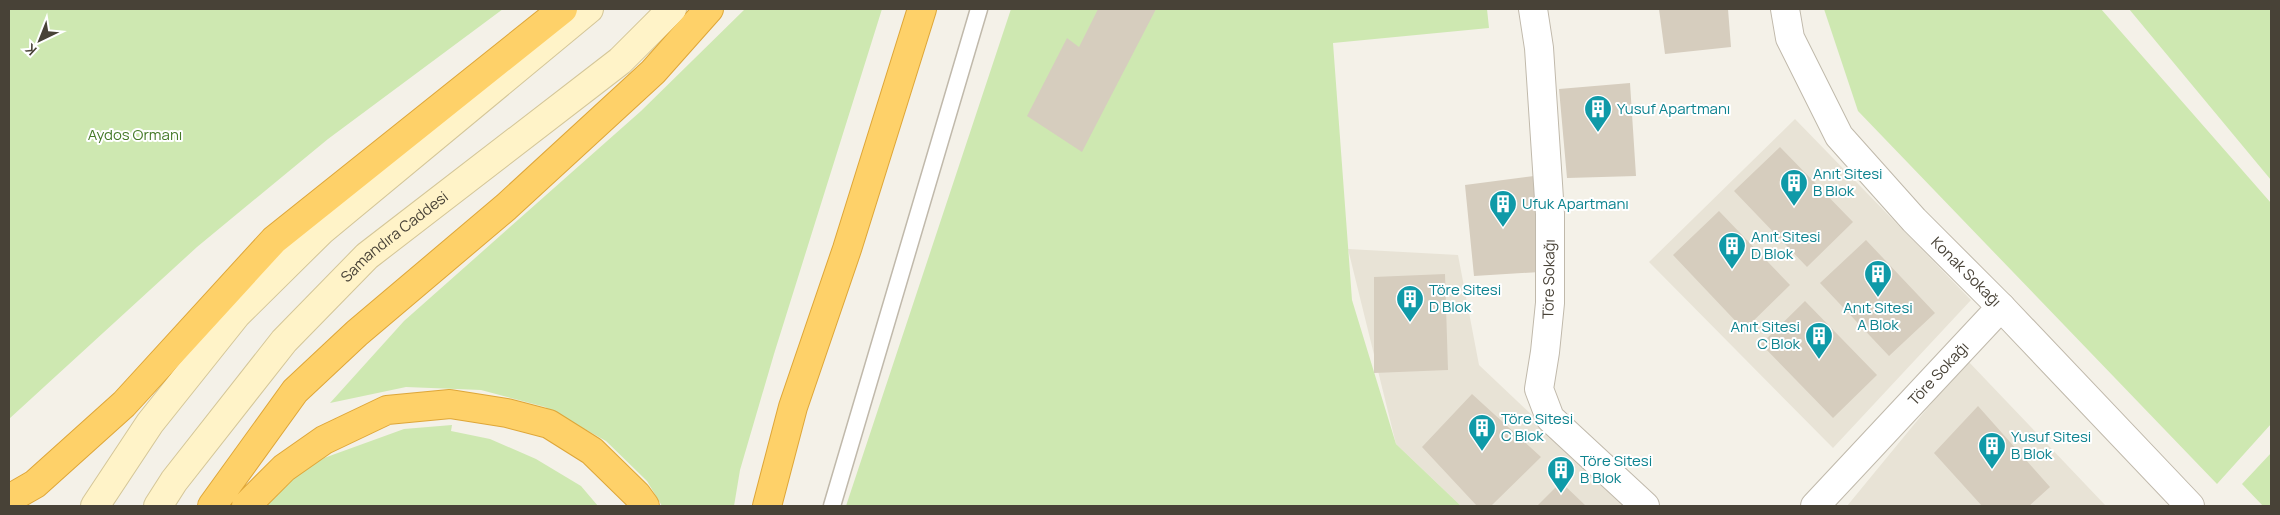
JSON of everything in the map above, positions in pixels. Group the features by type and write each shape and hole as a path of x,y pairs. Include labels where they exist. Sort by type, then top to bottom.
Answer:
{"highway":[{"path":"9,499 35,484 124,404 274,240 563,9"},
{"path":"212,506 295,392 357,333 506,207 653,72 709,9"},
{"path":"767,506 793,407 847,250 922,9"},
{"path":"246,506 284,468 324,440 387,410 450,404 507,413 549,424 592,451 637,495 644,506"}],"main road":[{"path":"95,506 150,423 237,314 321,231 589,9"},
{"name":"Samandıra Caddesi","path":"158,506 174,481 284,341 367,256 620,61 672,9"}],"street":[{"name":"Töre Sokağı","path":"1533,9 1538,48 1550,214 1550,303 1546,352 1539,389 1550,418 1645,506"},
{"name":"Konak Sokağı","path":"1785,9 1790,38 1839,136 1914,220 2001,307 2190,506"},
{"name":"Töre Sokağı","path":"1815,506 2001,307"}],"lane":[{"path":"832,506 979,9"}],"shaded area":[{"path":"1795,119 1971,300 1833,448 1649,262"},
{"path":"1348,249 1458,255 1479,365 1628,506 1461,506 1396,444"},
{"path":"1967,360 2106,506 1847,506"}],"green space":[{"name":"Aydos Ormanı","path":"9,9 503,9 328,139 197,247 9,419"},
{"path":"745,9 882,9 774,354 740,470 734,506 662,506 647,481 606,441 545,407 481,390 406,387 330,403 404,321 641,111"},
{"path":"1011,9 1487,9 1489,28 1333,43 1352,300 1396,444 1461,506 846,506"},
{"path":"1824,9 2101,9 2271,203 2271,424 2217,484 1858,111"},
{"path":"2129,9 2271,9 2271,180"},
{"path":"452,425 451,431 490,439 536,459 581,486 598,506 262,506 289,481 324,458 404,429"},
{"path":"2271,453 2271,506 2263,506 2242,484"}],"building":[{"path":"1098,9 1156,9 1082,152 1027,116 1067,38 1079,47"},
{"path":"1659,9 1728,9 1731,47 1665,54"},
{"name":"Yusuf Apartmanı","path":"1630,83 1636,176 1567,178 1559,89"},
{"name":"Anıt Sitesi B Blok","path":"1780,147 1853,222 1807,267 1734,191"},
{"name":"Ufuk Apartmanı","path":"1534,176 1540,272 1474,276 1465,185"},
{"name":"Anıt Sitesi D Blok","path":"1719,211 1790,285 1744,330 1673,255"},
{"name":"Anıt Sitesi A Blok","path":"1866,240 1935,313 1889,356 1820,283"},
{"name":"Töre Sitesi D Blok","path":"1445,274 1448,370 1374,373 1374,277"},
{"name":"Anıt Sitesi C Blok","path":"1805,301 1877,375 1833,418 1761,344"},
{"name":"Töre Sitesi C Blok","path":"1472,394 1541,457 1491,506 1477,506 1422,447"},
{"name":"Yusuf Sitesi B Blok","path":"1978,406 2050,487 2029,506 1982,506 1934,453"},
{"name":"Töre Sitesi B Blok","path":"1561,482 1586,506 1537,506"}],"place":[{"name":"Yusuf Apartmanı","path":"1598,133"},
{"name":"Anıt Sitesi B Blok","path":"1794,207"},
{"name":"Ufuk Apartmanı","path":"1503,228"},
{"name":"Anıt Sitesi D Blok","path":"1732,270"},
{"name":"Anıt Sitesi A Blok","path":"1878,298"},
{"name":"Töre Sitesi D Blok","path":"1410,323"},
{"name":"Anıt Sitesi C Blok","path":"1819,360"},
{"name":"Töre Sitesi C Blok","path":"1482,452"},
{"name":"Yusuf Sitesi B Blok","path":"1992,470"},
{"name":"Töre Sitesi B Blok","path":"1561,494"}]}
